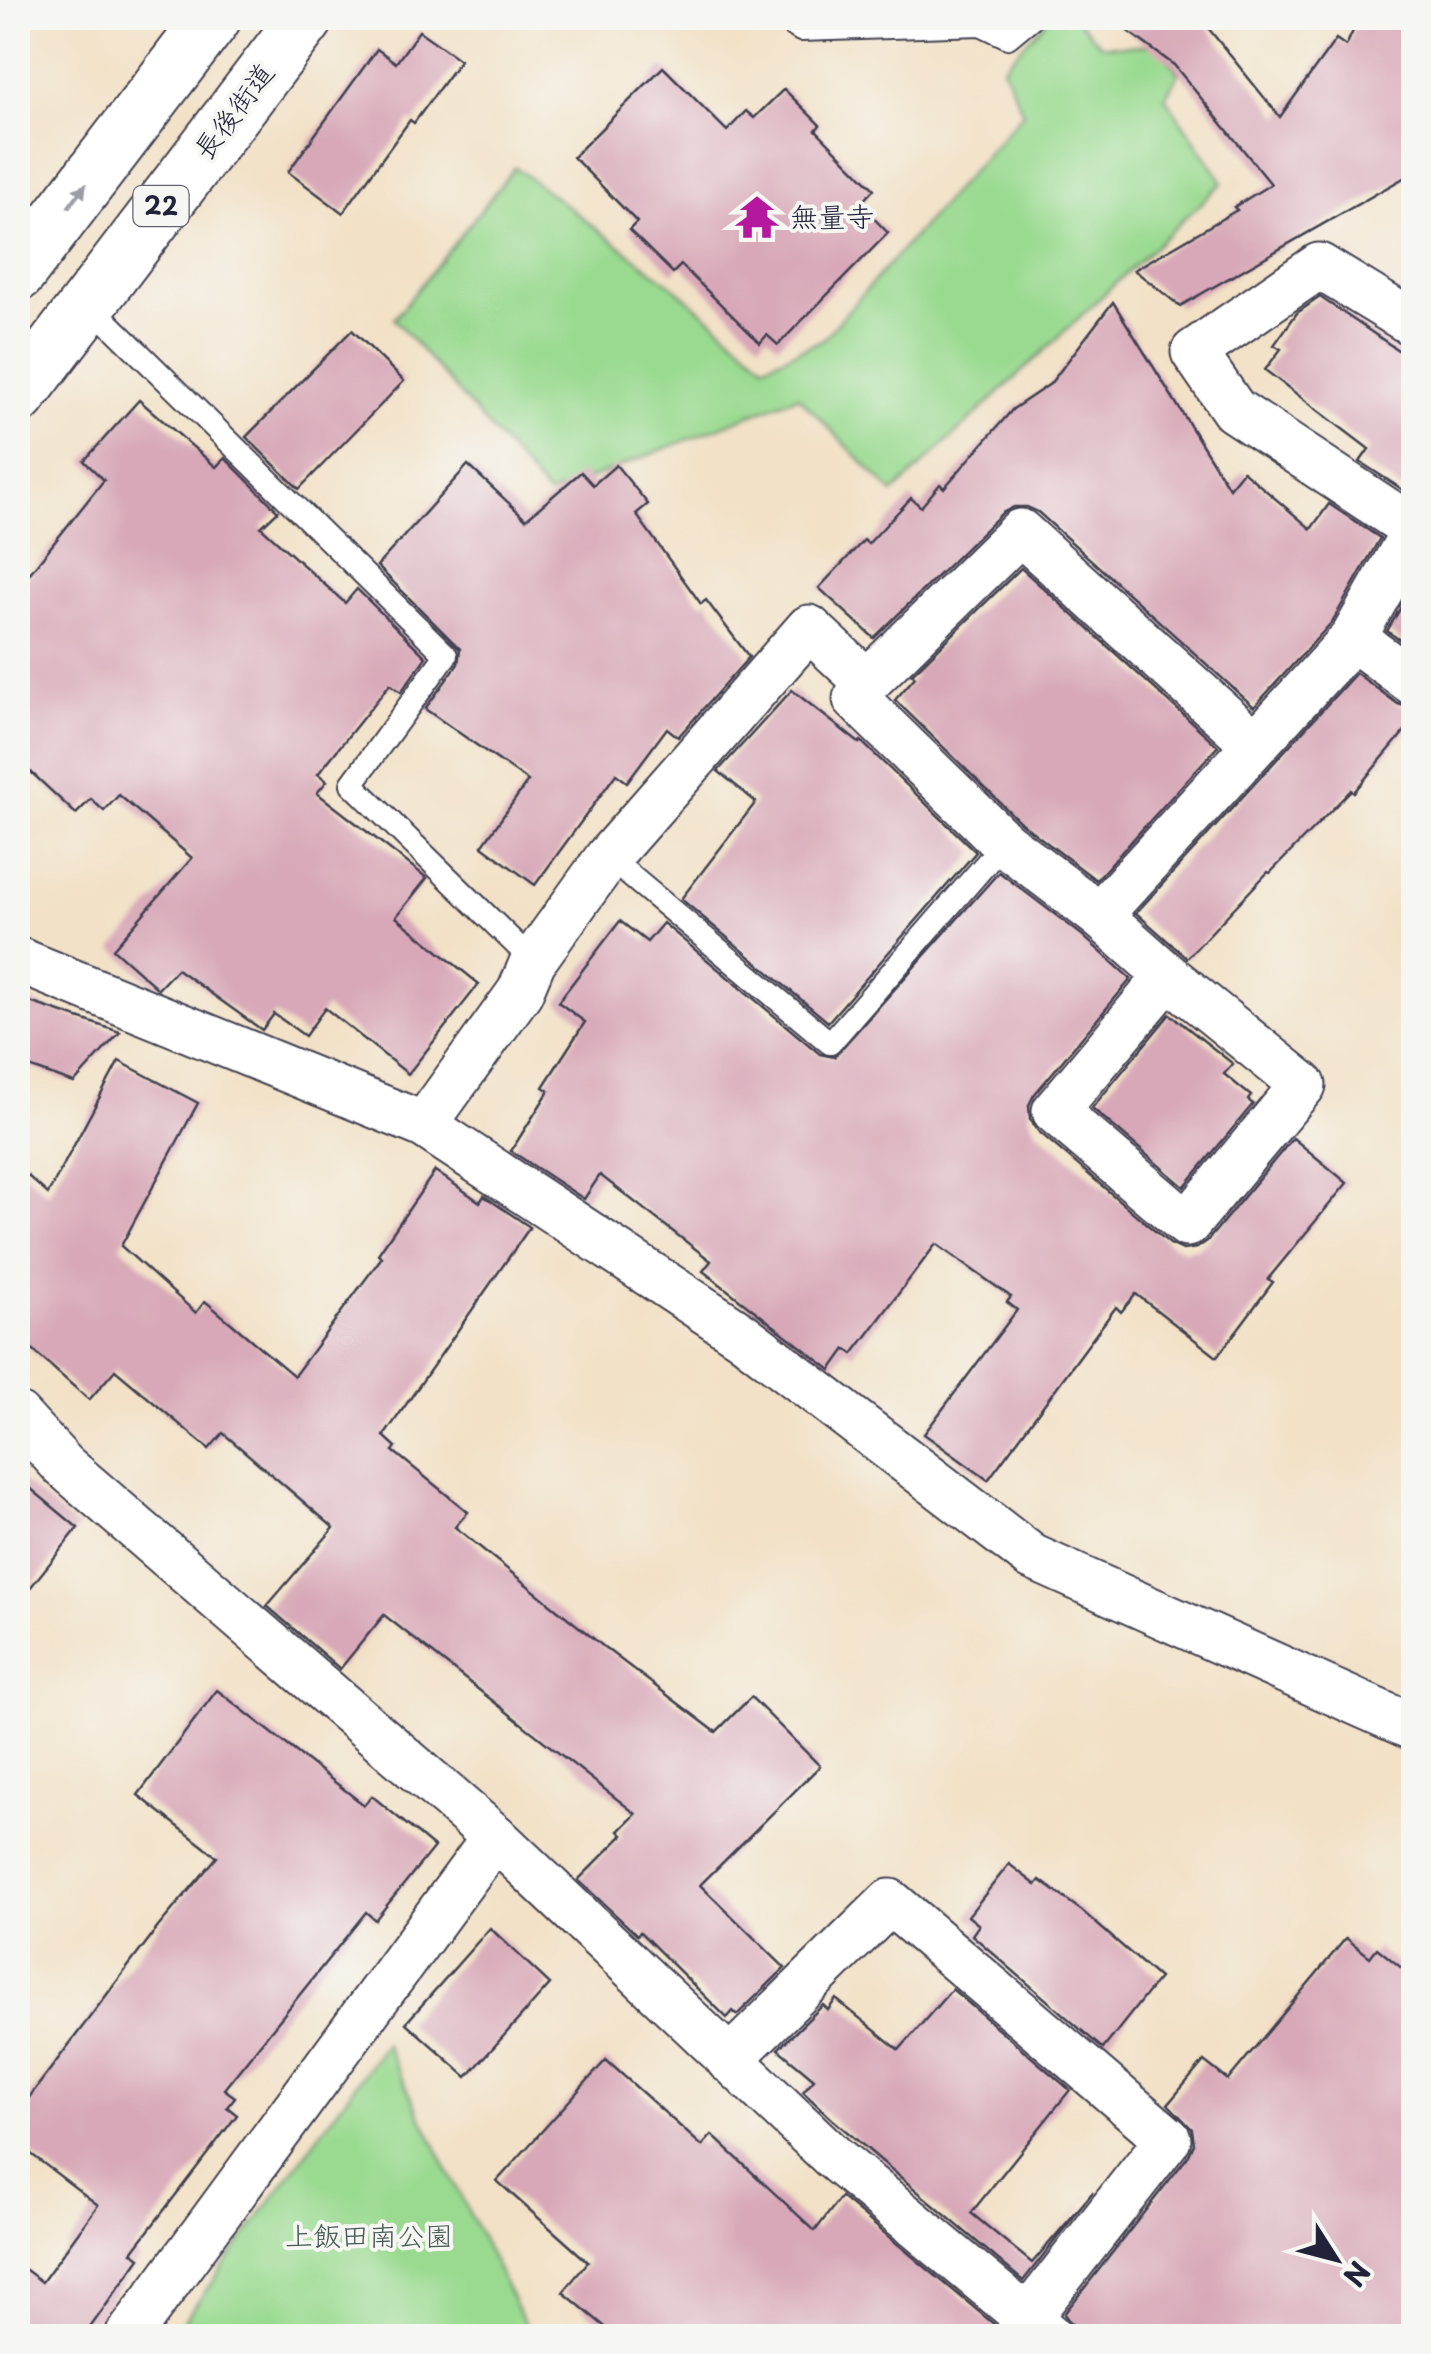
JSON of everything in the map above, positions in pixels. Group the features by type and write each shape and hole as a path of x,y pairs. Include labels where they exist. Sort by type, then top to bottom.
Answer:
{"main road":[{"name":"22","path":"18,273 214,18"},
{"name":"長後街道","path":"18,396 306,18"}],"street":[{"path":"1100,915 1353,638 1414,530 1234,410 1194,352 1320,266 1414,324"},
{"path":"1168,976 1055,1110 1187,1224 1303,1084 1168,976 1100,915 1004,844 856,698 867,682 1020,532 1255,744"},
{"path":"424,1125 520,992 533,961 608,857 810,628 867,682"},
{"path":"1353,638 1414,684"},
{"path":"18,960 424,1125 742,1335 1032,1556 1414,1728"},
{"path":"18,1416 64,1466 495,1836 728,2060 832,2156 1039,2326 1168,2139 890,1902 728,2060"},
{"path":"128,2336 495,1836"}],"lane":[{"path":"781,18 801,30 981,24 1008,36 1031,18"},
{"path":"88,303 446,655 352,784 533,961"},
{"path":"608,857 830,1043 1004,844"}],"green space":[{"path":"1049,18 1075,18 1101,45 1157,46 1179,73 1165,97 1223,182 893,493 798,396 548,495 394,319 515,167 674,287 765,365 822,340 1023,113 1003,67"},
{"name":"上飯田南公園","path":"385,2044 529,2333 173,2336"}],"building":[{"path":"1110,18 1200,18 1280,117 1336,39 1346,46 1359,18 1414,18 1414,172 1180,306 1134,270 1237,210 1234,207 1271,184 1174,65"},
{"path":"419,31 460,60 414,123 410,120 343,213 288,172 377,49 396,63"},
{"name":"無量寺","path":"663,67 727,131 746,111 754,118 784,89 820,125 816,130 874,189 860,204 888,233 778,345 767,335 760,343 681,265 673,273 629,230 637,222 573,157"},
{"path":"1320,297 1414,361 1414,497 1360,462 1369,449 1265,370 1281,349 1274,345 1297,313"},
{"path":"1113,302 1229,488 1243,471 1311,529 1329,504 1380,538 1332,622 1254,707 1038,512 1027,507 1014,507 1002,513 874,638 819,588 911,498 921,507 940,484 944,488 1013,409 1050,384"},
{"path":"352,330 404,381 299,489 246,437"},
{"path":"139,400 216,467 225,458 278,511 261,527 345,603 357,589 426,657 401,692 390,684 318,774 327,781 317,793 427,878 396,917 479,984 408,1074 325,1008 305,1036 274,1014 262,1030 177,969 158,989 113,949 192,858 119,795 104,811 91,799 76,814 18,760 18,588 104,480 84,461"},
{"path":"468,465 526,519 581,472 593,485 616,465 648,504 636,514 701,604 706,600 749,657 678,737 667,728 627,782 616,774 535,885 482,846 528,781 425,709 458,664 460,649 377,566"},
{"path":"1021,568 1218,746 1096,880 1021,823 895,700 915,677 912,674"},
{"path":"1414,585 1414,650 1387,631"},
{"path":"1356,673 1398,704 1414,709 1414,720 1354,792 1351,790 1268,872 1187,958 1136,913"},
{"path":"792,690 861,741 976,852 828,1022 681,899 756,802 718,771"},
{"path":"999,872 1082,935 1131,979 1034,1095 1029,1105 1030,1119 1038,1131 1170,1244 1183,1250 1197,1248 1207,1241 1293,1138 1347,1183 1268,1279 1273,1282 1217,1357 1136,1294 1121,1312 1116,1307 988,1480 924,1434 1017,1310 1007,1302 1011,1297 936,1244 853,1354 846,1349 831,1370 703,1271 711,1261 600,1175 584,1199 511,1151 549,1091 543,1087 585,1022 558,1002 620,921 647,942 663,923 820,1054 834,1057"},
{"path":"18,998 120,1032 74,1083 18,1063"},
{"path":"1170,1014 1233,1064 1224,1074 1251,1096 1248,1100 1253,1104 1184,1187 1092,1108"},
{"path":"119,1061 198,1103 121,1246 196,1313 205,1301 294,1376 382,1257 378,1254 435,1171 480,1202 484,1196 530,1227 384,1436 396,1447 393,1451 468,1512 455,1527 716,1732 751,1697 820,1766 700,1885 785,1968 737,2015 733,2011 727,2018 640,1932 637,1935 578,1880 623,1835 619,1831 636,1814 384,1615 340,1669 267,1606 334,1528 223,1433 209,1449 115,1370 89,1400 18,1337 18,1167 48,1194"},
{"path":"18,1478 78,1528 18,1603"},
{"path":"217,1690 364,1805 372,1796 434,1847 375,1920 366,1912 224,2089 235,2097 227,2107 237,2115 132,2252 140,2258 84,2336 18,2336 18,2264 42,2282 98,2205 18,2144 18,2112 158,1927 217,1857 138,1795"},
{"path":"1009,1864 1036,1885 1040,1880 1082,1911 1159,1978 1103,2049 972,1935 979,1925 968,1916"},
{"path":"490,1928 550,1984 467,2077 406,2023"},
{"path":"1346,1938 1370,1957 1377,1948 1414,1978 1414,2336 1080,2336 1064,2314 1194,2144 1192,2129 1168,2104 1204,2061 1228,2080"},
{"path":"952,1989 1070,2090 971,2213 1032,2263 1093,2192 1023,2281 803,2092 814,2079 778,2049 823,2005 828,2010 836,1999 899,2050"},
{"path":"606,2060 702,2146 712,2135 815,2231 841,2197 1007,2335 616,2336 563,2292 588,2262 497,2181"}],"place":[{"name":"無量寺","path":"757,217"}]}
